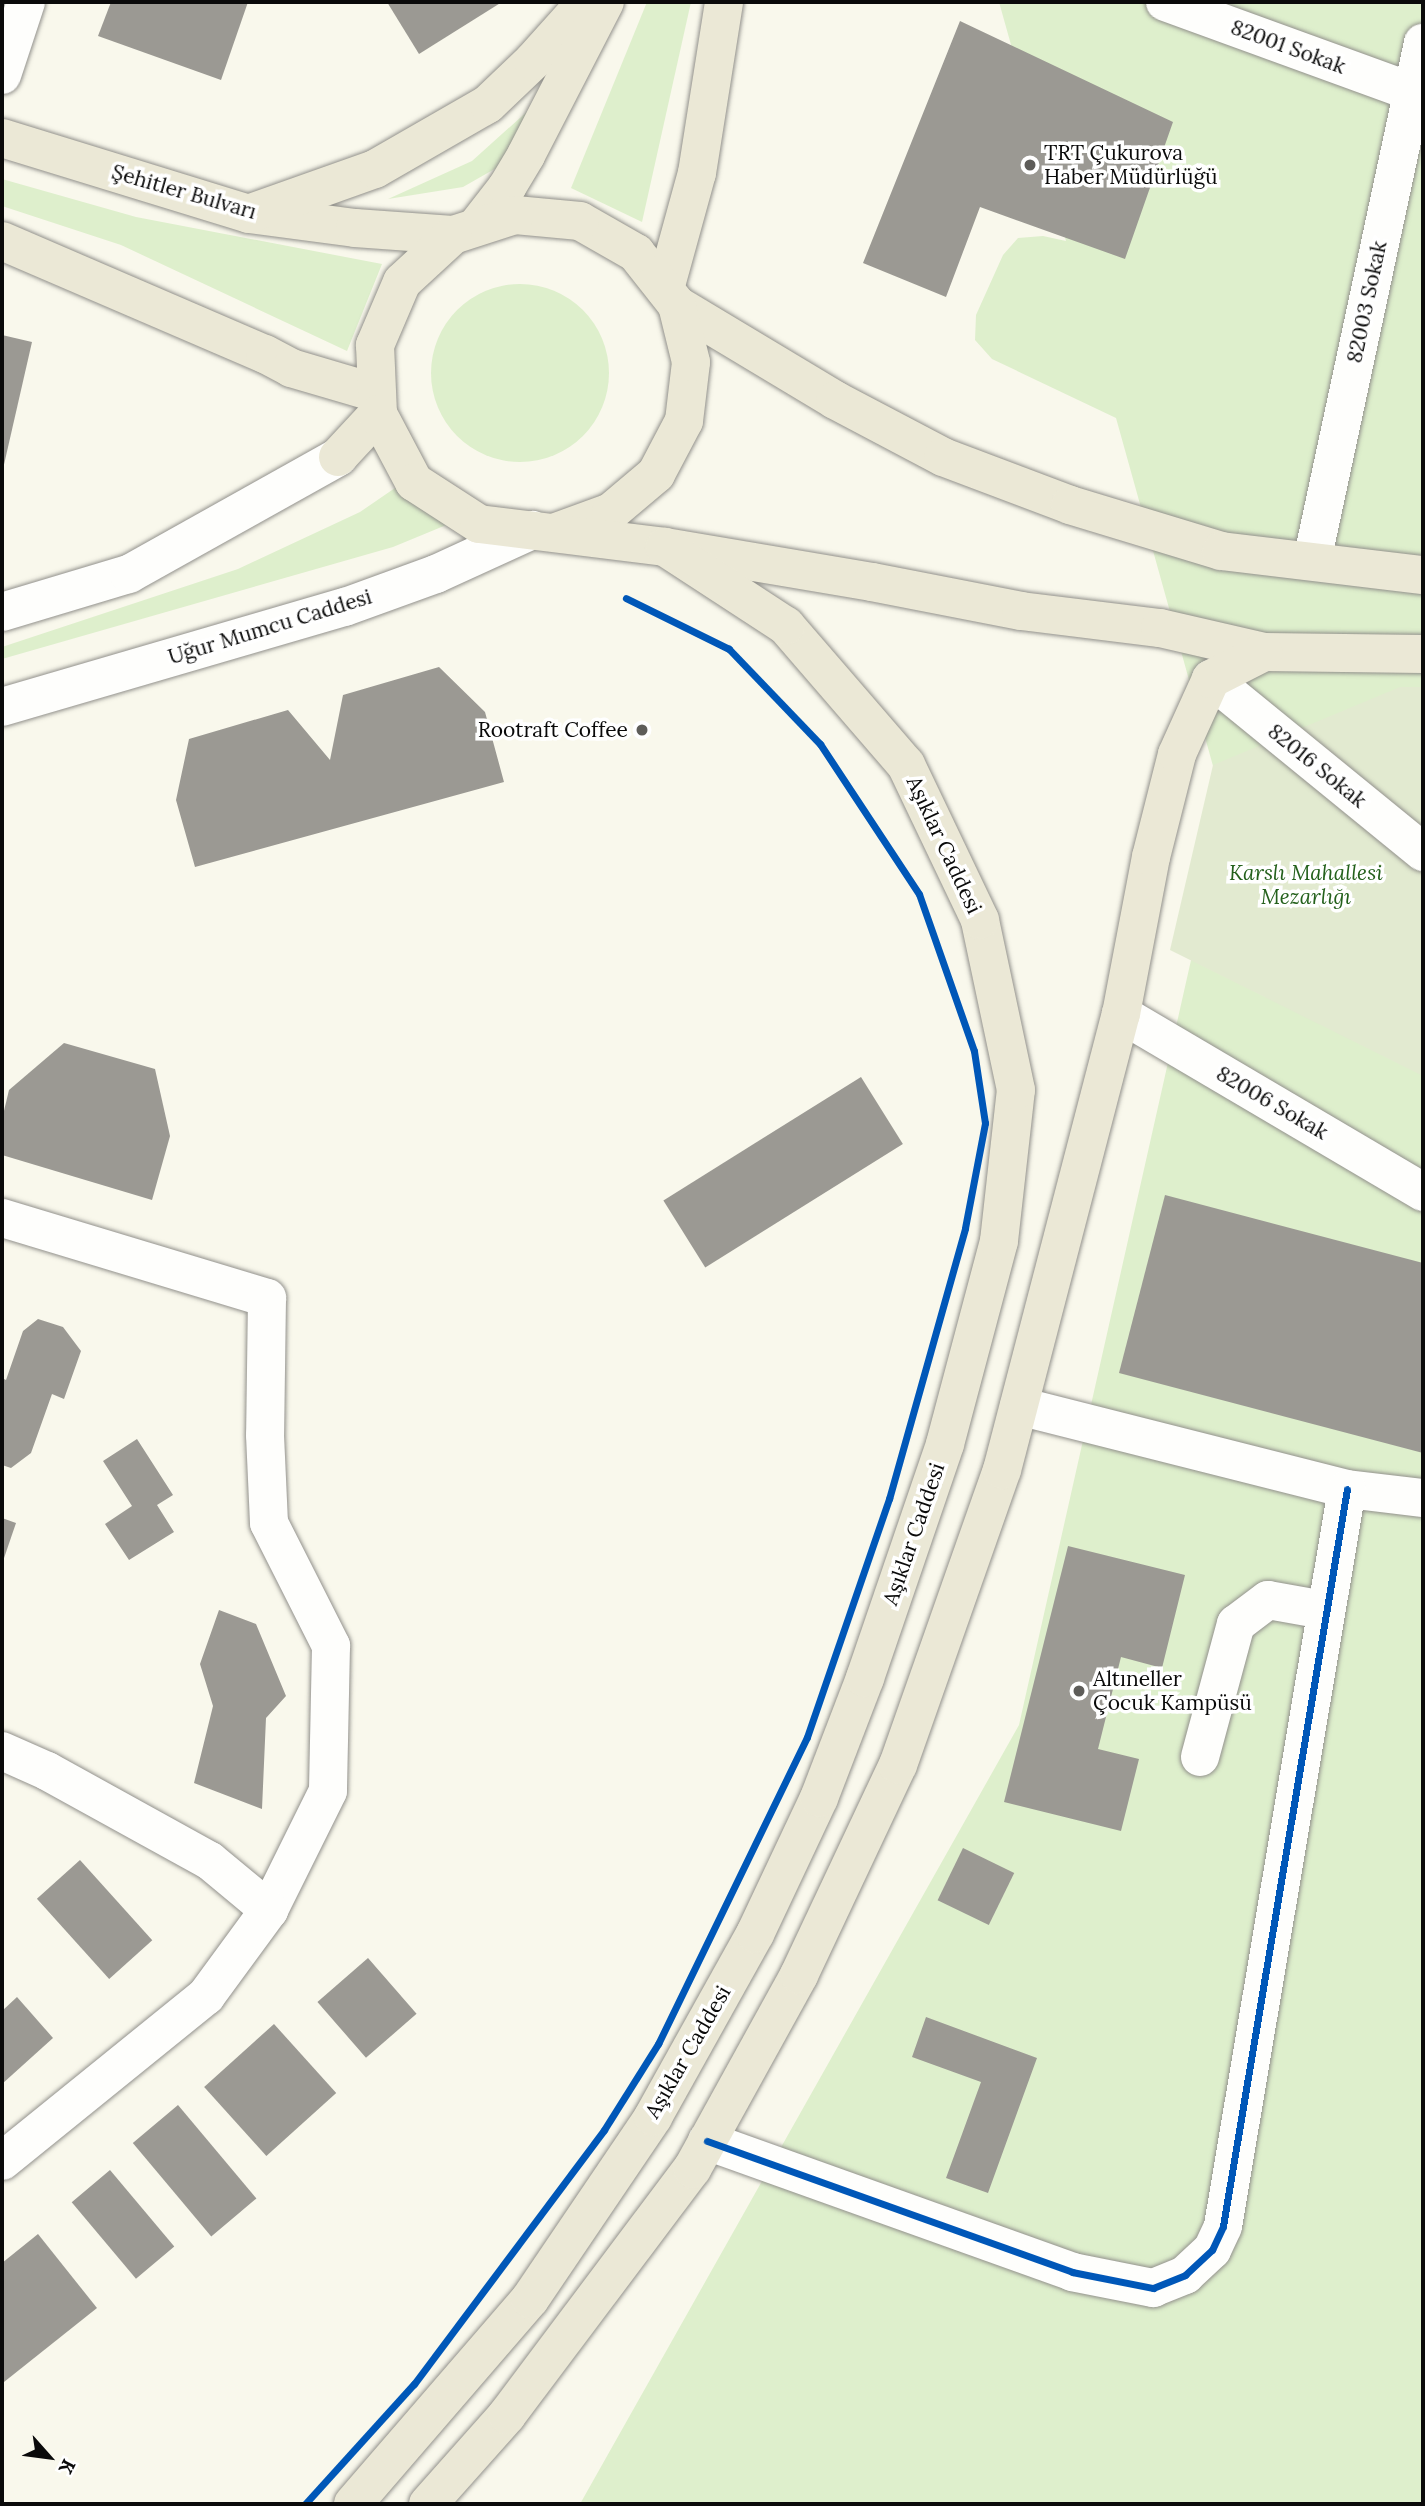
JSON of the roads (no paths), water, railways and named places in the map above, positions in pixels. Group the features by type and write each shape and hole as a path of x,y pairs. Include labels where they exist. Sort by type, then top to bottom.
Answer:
{"main road":[{"path":"250,214 375,169 488,104 533,61 586,2"},
{"path":"605,2 507,187 464,231 402,282 375,345 377,403 414,482 479,524 664,547 872,582 1021,611 1160,628 1264,652 1423,654"},
{"path":"544,531 611,512 656,474 684,421 691,362 671,297 697,173 724,2"},
{"name":"Şehitler Bulvarı","path":"2,138 250,214 355,228 464,231"},
{"path":"464,231 515,215 580,221 636,253 671,297 738,343 835,400 943,457 1070,505 1221,551 1423,575"},
{"path":"2,242 377,403"},
{"path":"338,457 377,403"},
{"name":"Aşıklar Caddesi","path":"353,2504 530,2299 653,2116 755,1934 819,1798 865,1678 945,1444 999,1241 1016,1090 980,920 912,777 906,765 786,626 664,547"},
{"path":"428,2504 507,2415 692,2169 799,1976 898,1765 1002,1470 1121,1014 1151,857 1177,754 1211,679 1264,652"}],"street":[{"path":"2,75 26,2"},
{"name":"82001 Sokak","path":"1165,2 1412,92"},
{"name":"82003 Sokak","path":"1312,561 1423,43"},
{"path":"2,612 129,574 338,457"},
{"name":"Uğur Mumcu Caddesi","path":"2,707 345,607 544,531"},
{"name":"82016 Sokak","path":"1211,679 1423,852"},
{"name":"82006 Sokak","path":"1121,1014 1423,1192"},
{"path":"2,1218 267,1298 265,1435 269,1523 331,1646 328,1791 269,1910 206,1996 2,2161"},
{"path":"1019,1406 1347,1489 1423,1498"},
{"path":"708,2141 1072,2272 1153,2288 1185,2274 1212,2250 1223,2226 1324,1610 1347,1489"},
{"path":"1200,1757 1236,1624 1268,1601 1324,1610"},
{"path":"2,1751 47,1771 210,1861 269,1910"}],"place":[{"name":"TRT Çukurova Haber Müdürlüğü","path":"1030,165"},
{"name":"Rootraft Coffee","path":"642,730"},
{"name":"Altıneller Çocuk Kampüsü","path":"1079,1691"}],"park label":[{"name":"Karslı Mahallesi Mezarlığı","path":"1306,885"}]}
